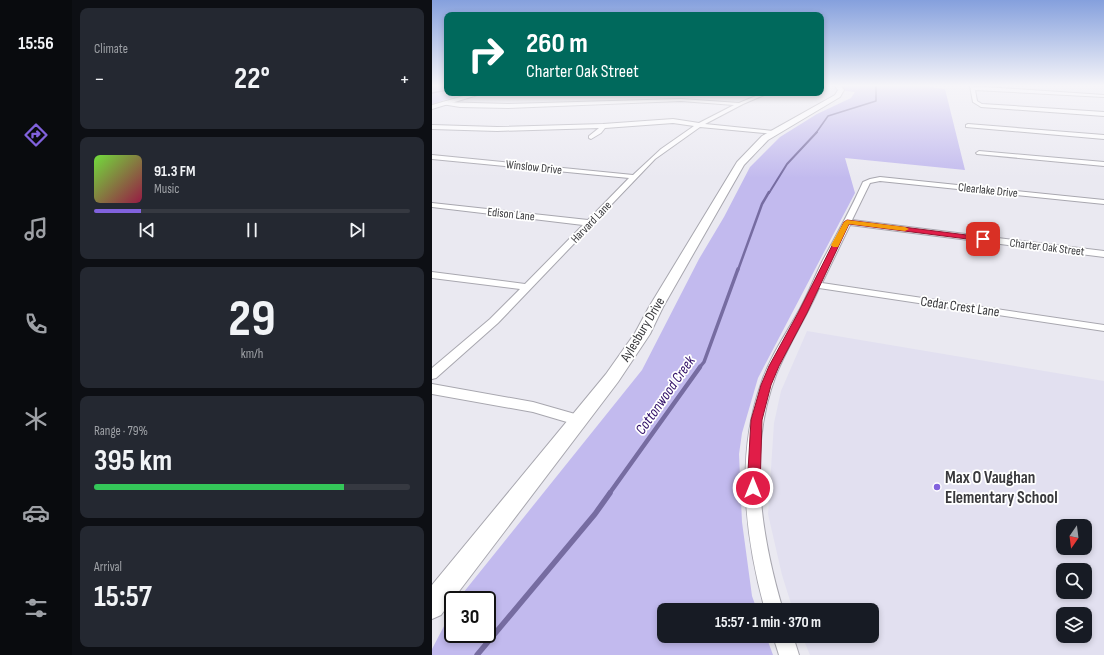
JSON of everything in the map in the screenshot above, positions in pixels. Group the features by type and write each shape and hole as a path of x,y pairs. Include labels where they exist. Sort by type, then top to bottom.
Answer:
{"street":[{"name":"Harvard Lane","path":"432,375 494,321 671,143 699,124 714,117"},
{"name":"Aylesbury Drive","path":"432,606 577,420 612,378 642,334 656,307 740,164 751,151 773,133 802,117"},
{"path":"432,127 497,130 603,126 663,121 773,133"},
{"path":"591,137 600,132 603,126"},
{"path":"968,126 1104,136"},
{"path":"979,153 1104,164"},
{"name":"Winslow Drive","path":"432,157 636,177"},
{"name":"Clearlake Drive","path":"847,222 868,182 880,179 1104,202"},
{"name":"Edison Lane","path":"432,205 591,223"},
{"path":"772,603 761,555 755,513 753,475 756,420 766,385 774,366 817,285 847,222"},
{"name":"Charter Oak Street","path":"847,222 1104,254"},
{"path":"432,275 527,287"},
{"name":"Cedar Crest Lane","path":"817,285 1104,328"},
{"path":"432,389 534,407 577,420"},
{"path":"785,643 789,655"}],"shaded area":[{"path":"813,117 952,117 965,170 845,158 855,193 758,378 742,433 739,454 742,522 752,596 754,603 657,603 657,643 769,643 773,655 432,655 432,649 444,626 444,643 496,643 496,591 465,591 642,370 699,259 724,217 750,167 780,137"},
{"name":"Max O Vaughan Elementary School","path":"807,331 1104,381 1104,655 810,655 805,643 879,643 879,603 791,603 782,575 768,514 774,423 781,391"}],"waterway":[{"name":"Cottonwood Creek","path":"816,133 828,117"},
{"name":"Cottonwood Creek","path":"769,193 787,164 817,132"},
{"name":"Cottonwood Creek","path":"738,270 762,204 769,192"},
{"name":"Cottonwood Creek","path":"699,368 704,362 738,269"},
{"name":"Cottonwood Creek","path":"609,494 700,367"},
{"name":"Cottonwood Creek","path":"477,655 595,514 610,493"}],"slow traffic":[{"path":"835,245 847,222 905,229"}],"place":[{"name":"Max O Vaughan Elementary School","path":"937,487"}],"route":[{"path":"753,488 756,420 766,385 774,366 817,285 847,222 983,239"}]}
